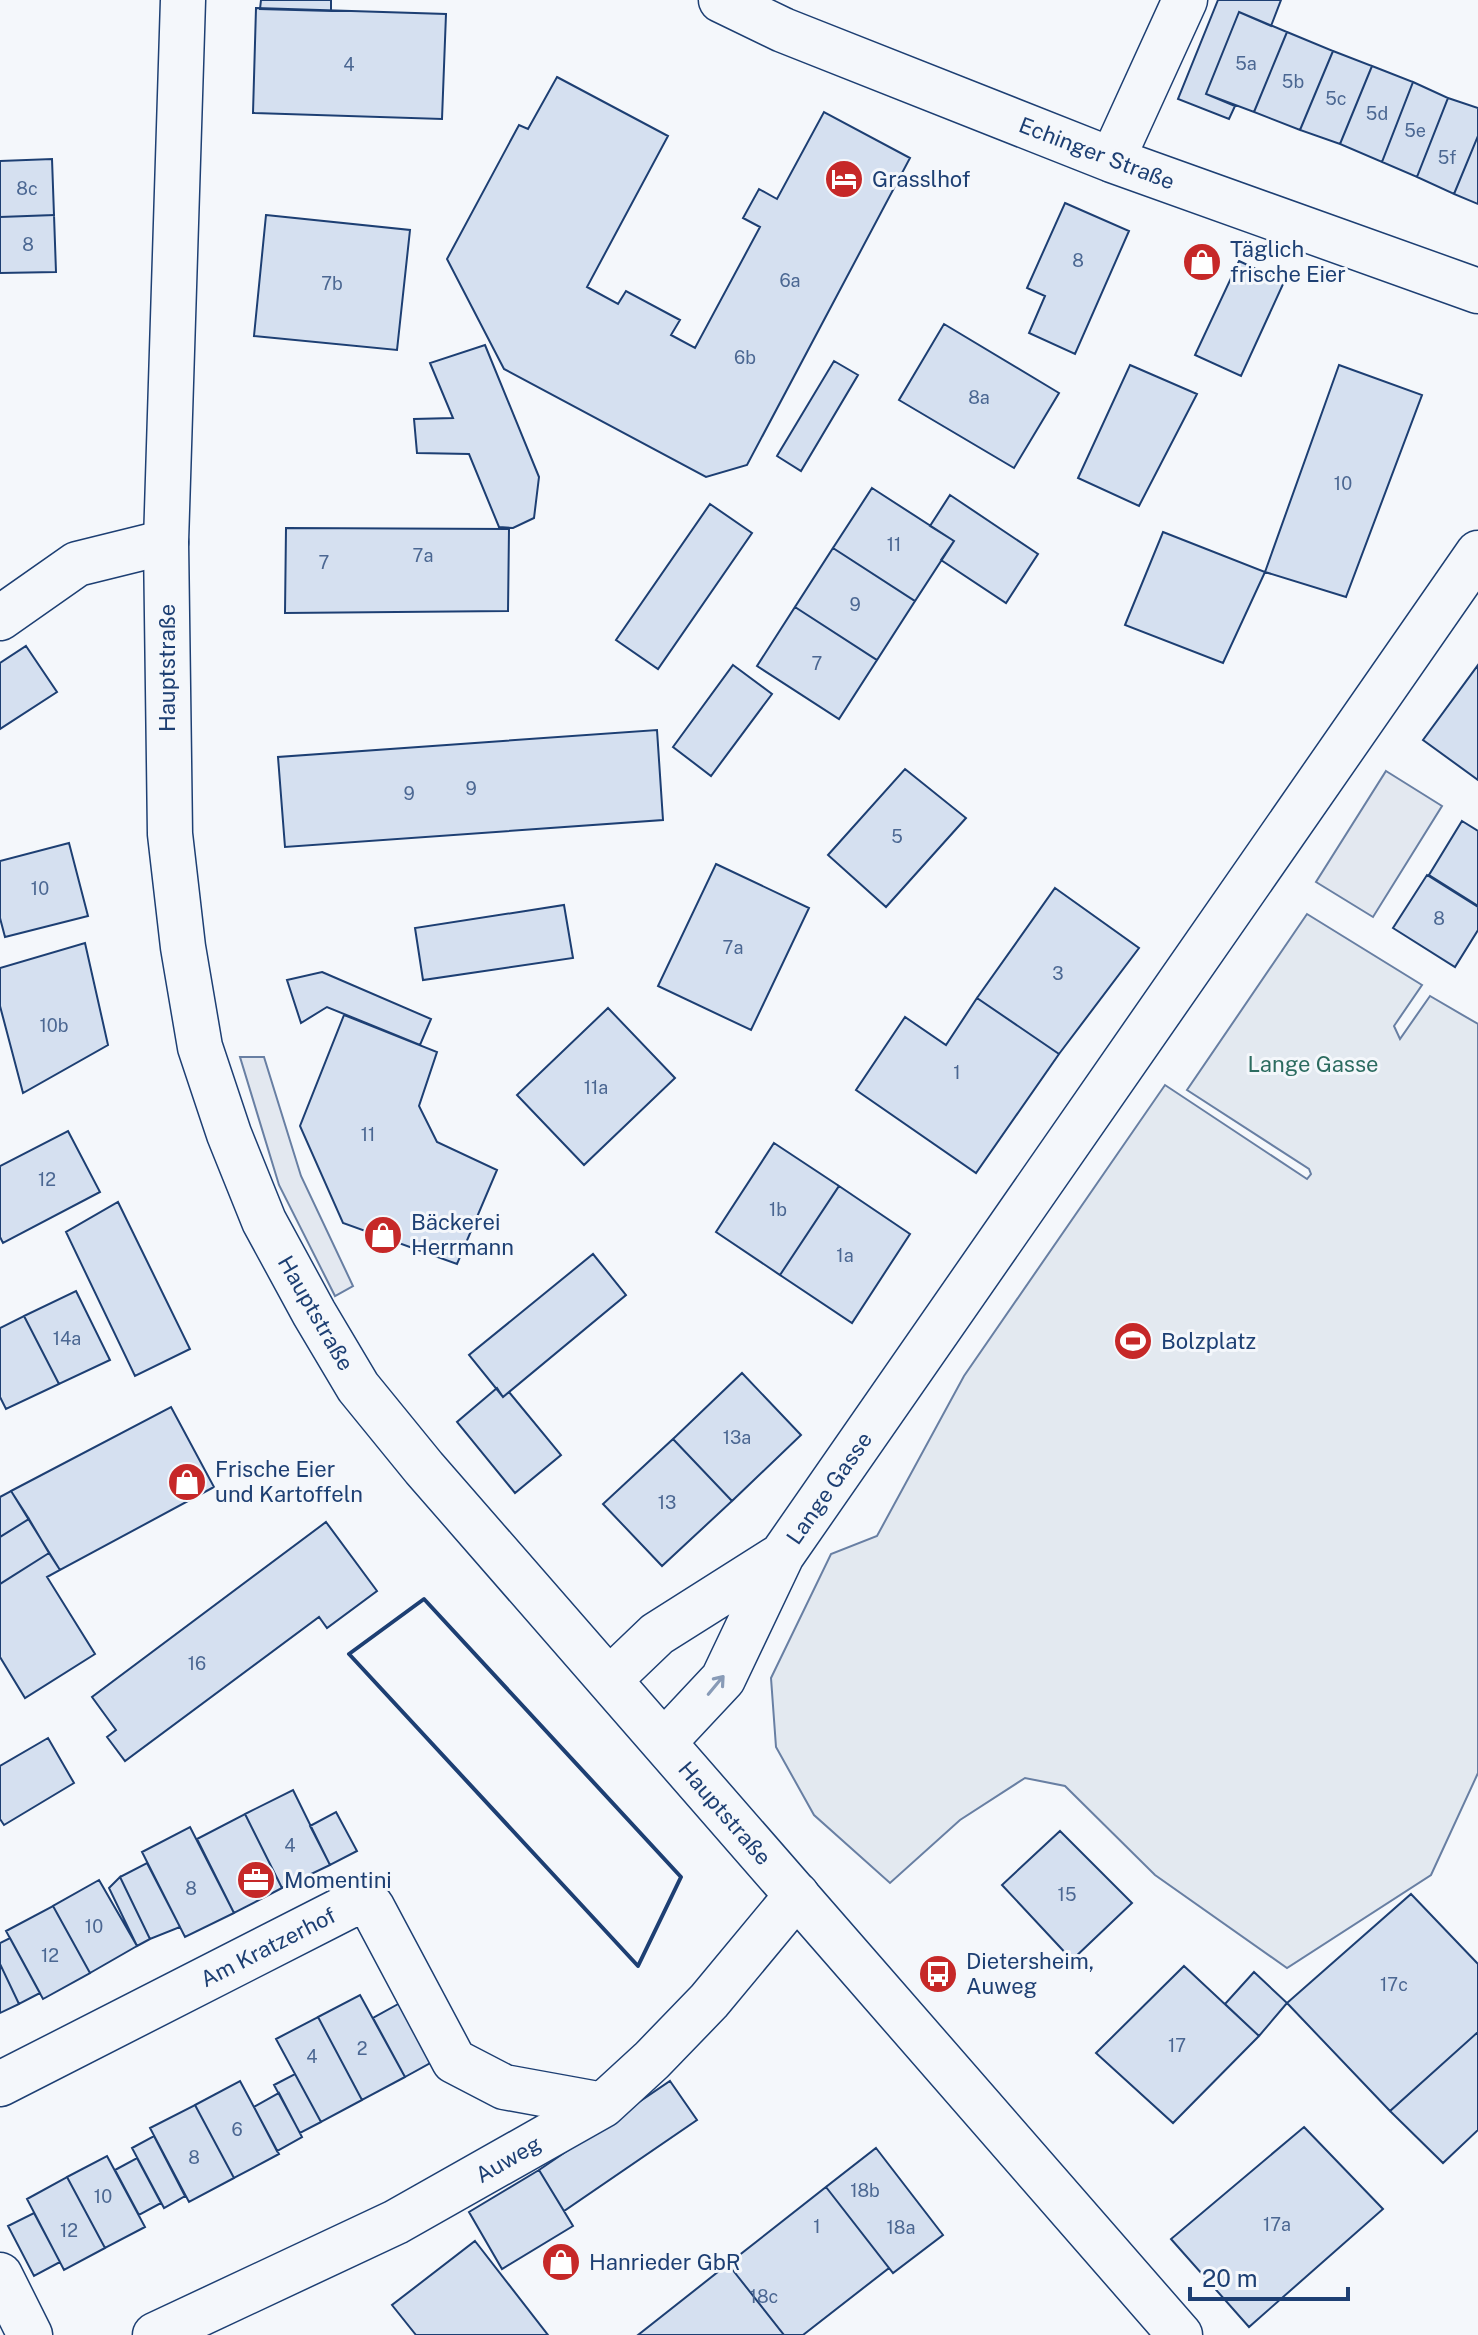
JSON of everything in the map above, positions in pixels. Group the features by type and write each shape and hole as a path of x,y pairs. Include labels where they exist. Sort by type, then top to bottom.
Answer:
{"street":[{"name":"Hauptstraße","path":"183,0 166,542 172,858 200,1047 229,1134 264,1221 358,1387 424,1468 1180,2335"},
{"name":"Echinger Straße","path":"721,0 783,30 1112,160 1478,291"},
{"path":"1112,160 1185,0"},
{"path":"0,618 77,564 166,542"},
{"name":"Lange Gasse","path":"664,1742 723,1679 782,1555 1478,553"},
{"name":"Lange Gasse","path":"610,1679 657,1634 782,1555"},
{"name":"Auweg","path":"155,2335 396,2222 603,2105 709,2001 797,1895"},
{"name":"Am Kratzerhof","path":"0,2084 353,1904 372,1907 454,2061 504,2087 603,2105"},
{"path":"0,2275 30,2335"}],"green space":[{"path":"1307,914 1422,985 1394,1026 1400,1039 1430,996 1478,1024 1478,1773 1431,1875 1287,1968 1155,1875 1065,1786 1025,1778 960,1820 890,1883 814,1815 776,1747 771,1678 831,1554 877,1536 964,1376 1165,1085 1307,1179 1311,1174 1309,1169 1187,1090"}],"shaded area":[{"path":"1386,771 1442,806 1373,917 1316,882"},
{"path":"240,1057 264,1057 301,1176 353,1286 335,1296 279,1185"}],"building":[{"path":"261,0 331,0 331,11 260,9"},
{"path":"1218,0 1281,0 1271,26 1239,12 1206,94 1235,106 1229,119 1178,99"},
{"path":"256,8 446,14 442,119 253,113"},
{"path":"1239,12 1287,32 1254,112 1206,94"},
{"path":"1287,32 1333,51 1300,130 1254,112"},
{"path":"1333,51 1372,66 1340,144 1300,130"},
{"path":"1372,66 1413,82 1382,162 1340,144"},
{"path":"557,77 668,136 587,287 618,304 626,291 680,320 671,335 695,348 760,227 743,218 759,189 777,199 824,112 910,158 747,465 706,477 504,369 447,259 519,125 528,129"},
{"path":"1413,82 1448,98 1417,177 1382,162"},
{"path":"1448,98 1478,108 1478,136 1454,194 1417,177"},
{"path":"1478,136 1478,204 1454,194"},
{"path":"52,159 54,215 0,217 0,161"},
{"path":"1065,203 1129,231 1075,354 1029,333 1045,296 1027,288"},
{"path":"54,215 56,272 0,273 0,217"},
{"path":"266,215 410,230 397,350 254,336"},
{"path":"1239,261 1284,282 1241,376 1195,355"},
{"path":"944,324 1059,393 1014,468 899,400"},
{"path":"485,345 539,477 534,518 513,528 499,527 469,454 417,453 414,419 453,418 430,363"},
{"path":"834,361 858,375 801,471 777,456"},
{"path":"1130,365 1197,394 1139,506 1078,478"},
{"path":"1339,365 1422,395 1346,597 1265,572"},
{"path":"872,488 954,541 915,601 833,548"},
{"path":"950,495 1038,554 1006,603 941,560 954,541 930,526"},
{"path":"710,504 752,533 658,669 616,640"},
{"path":"286,528 509,529 508,611 285,613"},
{"path":"1163,532 1265,572 1223,663 1125,625"},
{"path":"833,548 915,601 877,660 795,607"},
{"path":"795,607 877,660 839,719 757,666"},
{"path":"26,646 57,692 0,729 0,663"},
{"path":"733,665 772,694 711,776 673,747"},
{"path":"1478,665 1478,780 1423,740"},
{"path":"657,730 663,820 285,847 278,757"},
{"path":"905,769 966,818 886,907 828,855"},
{"path":"1462,821 1478,831 1478,906 1429,875"},
{"path":"69,843 88,916 5,937 0,918 0,861"},
{"path":"716,864 809,908 751,1030 658,986"},
{"path":"1427,875 1478,907 1478,930 1455,967 1393,928"},
{"path":"1055,888 1139,948 1059,1054 977,998"},
{"path":"564,905 573,958 423,980 415,928"},
{"path":"85,943 108,1045 23,1093 0,1006 0,968"},
{"path":"322,972 431,1019 420,1045 327,1007 301,1023 287,980"},
{"path":"977,998 1059,1054 976,1173 856,1090 905,1017 946,1045"},
{"path":"608,1008 675,1078 584,1165 517,1095"},
{"path":"344,1015 437,1052 419,1106 437,1142 497,1170 457,1264 343,1223 300,1126"},
{"path":"68,1131 100,1192 3,1243 0,1237 0,1166"},
{"path":"774,1143 839,1186 780,1275 716,1232"},
{"path":"839,1186 910,1234 852,1323 780,1275"},
{"path":"118,1202 190,1349 135,1376 66,1232"},
{"path":"593,1254 626,1295 503,1397 469,1355"},
{"path":"76,1291 110,1360 59,1384 24,1316"},
{"path":"24,1316 59,1384 6,1409 0,1397 0,1328"},
{"path":"742,1373 801,1435 732,1501 673,1439"},
{"path":"497,1388 503,1397 509,1392 561,1455 515,1493 457,1422"},
{"path":"171,1407 214,1487 60,1570 11,1491"},
{"path":"673,1439 732,1501 662,1566 603,1504"},
{"path":"11,1491 29,1519 0,1537 0,1497"},
{"path":"29,1519 49,1553 0,1584 0,1537"},
{"path":"326,1522 377,1591 327,1628 319,1617 125,1761 107,1737 116,1730 92,1697"},
{"path":"49,1553 60,1570 47,1577 95,1654 25,1698 0,1657 0,1584"},
{"path":"48,1738 74,1783 4,1825 0,1819 0,1766"},
{"path":"293,1790 330,1865 282,1888 245,1814"},
{"path":"336,1812 357,1851 330,1865 310,1826"},
{"path":"245,1814 282,1888 234,1913 197,1839"},
{"path":"190,1827 234,1913 185,1937 142,1852"},
{"path":"1060,1831 1132,1903 1072,1960 1002,1885"},
{"path":"147,1863 180,1927 150,1939 120,1877"},
{"path":"120,1877 150,1939 137,1946 109,1888"},
{"path":"99,1880 137,1946 90,1973 53,1906"},
{"path":"1411,1894 1478,1964 1478,2032 1390,2111 1287,2003"},
{"path":"53,1906 90,1973 43,1999 6,1931"},
{"path":"10,1938 40,1993 19,2004 0,1964 0,1943"},
{"path":"0,1964 19,2004 0,2013"},
{"path":"1184,1966 1259,2036 1173,2123 1096,2053"},
{"path":"1254,1972 1287,2003 1259,2036 1225,2004"},
{"path":"360,1995 405,2077 362,2100 318,2017"},
{"path":"400,2003 432,2062 405,2077 373,2018"},
{"path":"318,2017 362,2100 321,2122 276,2039"},
{"path":"1478,2032 1478,2130 1443,2163 1390,2111"},
{"path":"295,2074 321,2122 300,2133 274,2085"},
{"path":"240,2081 279,2154 234,2178 195,2105"},
{"path":"670,2081 697,2120 564,2211 539,2170"},
{"path":"279,2093 302,2137 277,2151 254,2107"},
{"path":"195,2105 234,2178 189,2202 150,2128"},
{"path":"1304,2127 1383,2209 1249,2327 1171,2239"},
{"path":"154,2136 185,2196 164,2208 132,2148"},
{"path":"876,2148 943,2235 893,2273 826,2187"},
{"path":"107,2156 145,2227 105,2248 67,2177"},
{"path":"137,2158 161,2203 139,2215 115,2170"},
{"path":"539,2170 573,2226 502,2269 469,2212"},
{"path":"67,2177 105,2248 64,2270 27,2199"},
{"path":"826,2187 889,2268 803,2335 784,2335 728,2264"},
{"path":"34,2213 60,2262 34,2276 8,2226"},
{"path":"475,2241 548,2335 416,2335 392,2305"},
{"path":"728,2264 784,2335 638,2335"}],"wall":[{"path":"424,1599 681,1877 638,1966 349,1654 424,1599"}],"place":[{"name":"Grasslhof","path":"844,179"},
{"name":"Täglich frische Eier","path":"1202,262"},
{"name":"Bäckerei Herrmann","path":"383,1235"},
{"name":"Bolzplatz","path":"1133,1341"},
{"name":"Frische Eier und Kartoffeln","path":"187,1482"},
{"name":"Momentini","path":"256,1880"},
{"name":"Dietersheim, Auweg","path":"938,1974"},
{"name":"Hanrieder GbR","path":"561,2262"}]}
